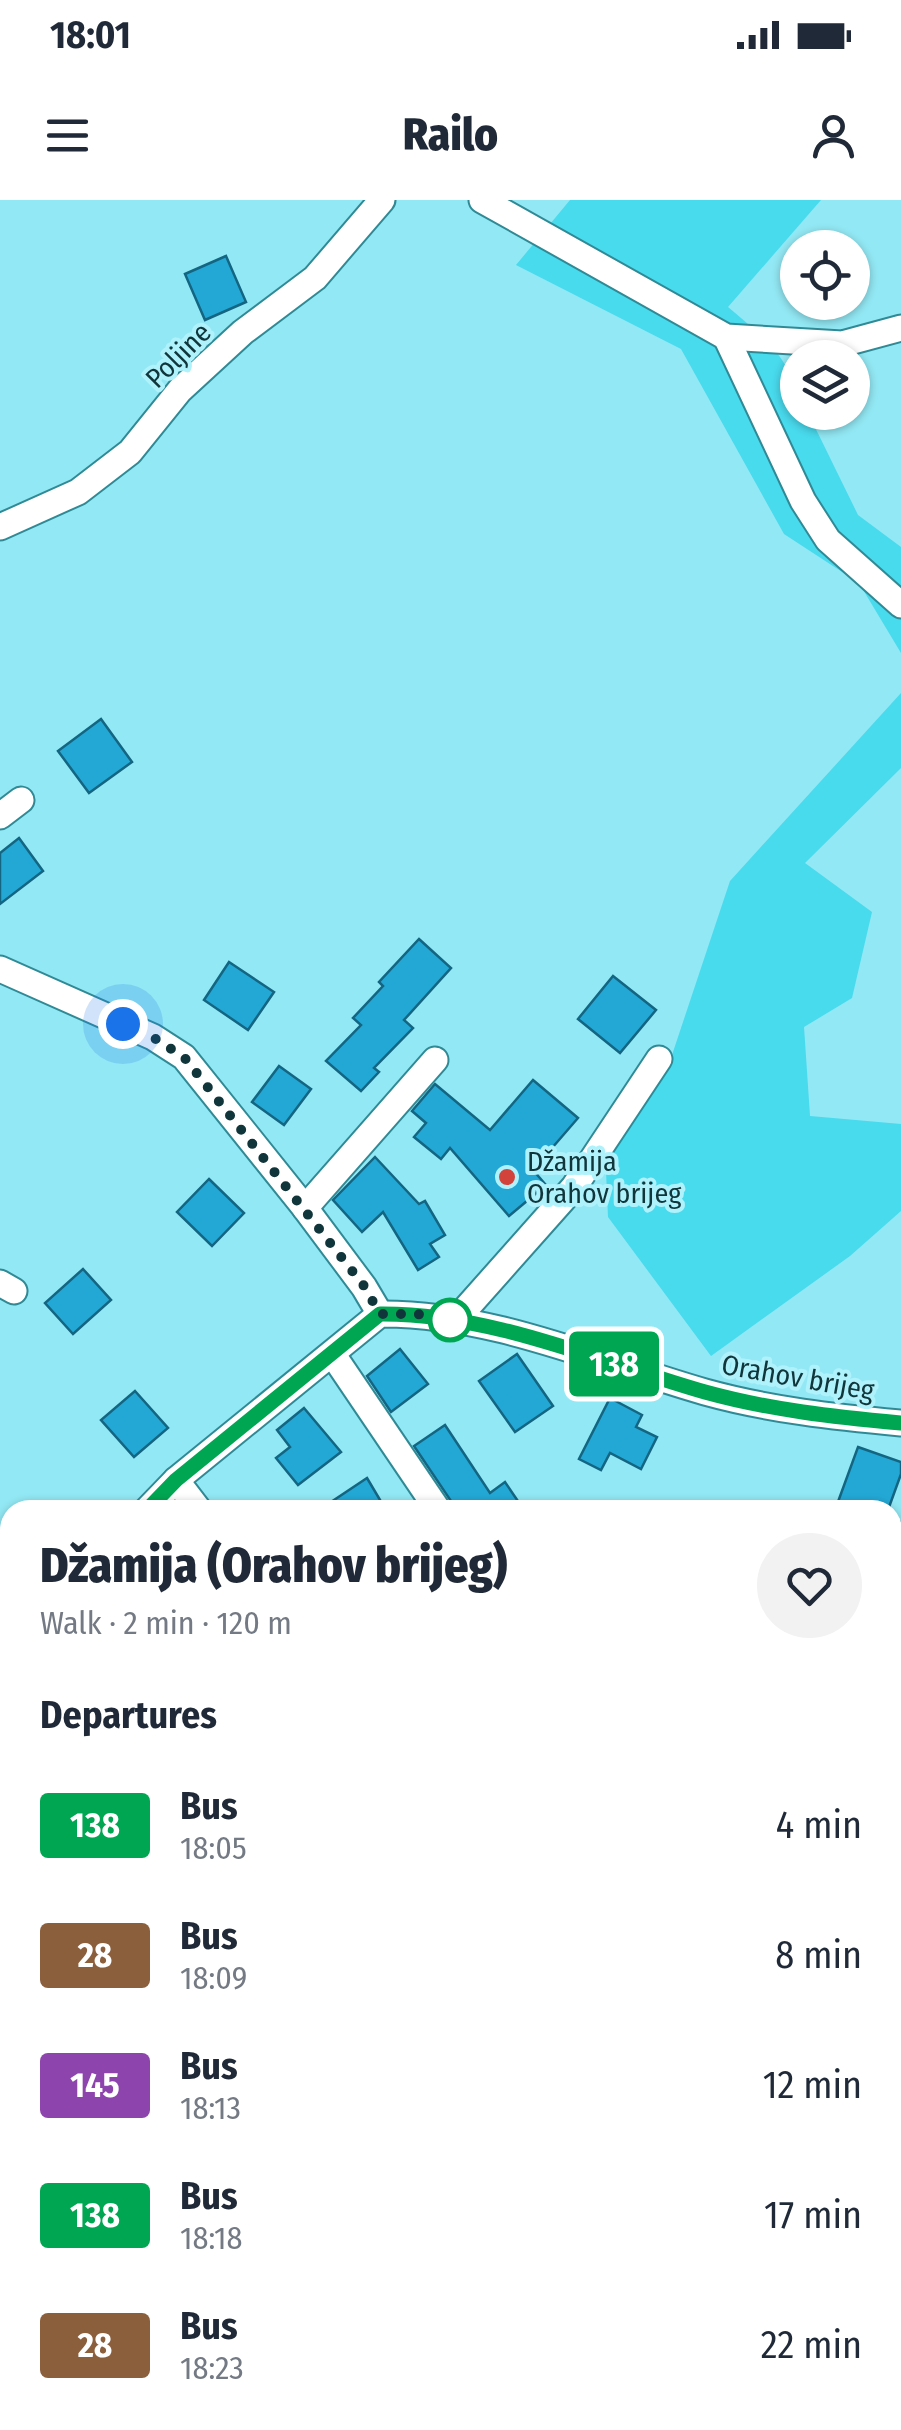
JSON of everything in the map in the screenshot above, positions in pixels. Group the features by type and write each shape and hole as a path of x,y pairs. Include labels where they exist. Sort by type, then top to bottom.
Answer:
{"street":[{"name":"Poljine","path":"0,527 78,492 130,452 180,390 243,332 315,278 382,200"},
{"path":"482,200 726,337 842,344 901,328"},
{"path":"726,337 803,501 828,540 901,605"},
{"path":"0,969 154,1038 184,1057 305,1208 364,1286 380,1314 157,1500"},
{"path":"455,1321 574,1186 658,1059"},
{"path":"305,1208 435,1060"},
{"name":"Orahov brijeg","path":"380,1314 417,1314 532,1339 765,1407 901,1423"},
{"path":"333,1355 431,1500"},
{"path":"176,1480 191,1500"}],"shaded area":[{"path":"570,200 821,200 795,230 780,230 780,247 728,307 780,358 780,430 816,430 858,515 901,547 901,653 859,583 784,534 681,349 516,265"},
{"path":"901,693 901,768 805,863 872,912 852,998 804,1027 810,1116 901,1124 901,1211 850,1256 711,1356 608,1217 605,1148 666,1073 730,881"}],"building":[{"path":"226,256 246,302 205,320 185,274"},
{"path":"101,719 132,762 89,793 58,751"},
{"path":"19,838 43,871 0,904 0,853"},
{"path":"419,939 451,968 404,1020 413,1028 374,1068 379,1072 361,1091 326,1061 361,1025 353,1018 383,986 379,982"},
{"path":"229,962 274,992 248,1030 204,1000"},
{"path":"613,976 656,1010 620,1053 578,1019"},
{"path":"279,1066 311,1089 284,1125 252,1102"},
{"path":"533,1080 578,1118 533,1170 546,1185 509,1216 450,1148 441,1159 414,1137 426,1123 412,1111 435,1084 490,1130"},
{"path":"375,1157 419,1204 425,1201 445,1235 430,1244 439,1257 418,1270 383,1212 362,1232 333,1200"},
{"path":"209,1179 244,1213 212,1246 177,1212"},
{"path":"83,1269 111,1300 73,1334 45,1303"},
{"path":"400,1349 428,1384 391,1412 367,1376"},
{"path":"517,1354 553,1406 515,1432 479,1381"},
{"path":"135,1391 168,1428 134,1457 101,1420"},
{"path":"610,1398 642,1415 636,1427 657,1437 641,1469 610,1453 601,1470 579,1459"},
{"path":"304,1408 341,1452 298,1485 276,1458 290,1447 277,1430"},
{"path":"445,1425 490,1493 505,1482 517,1500 450,1500 414,1446"},
{"path":"858,1447 901,1462 892,1500 839,1500"},
{"path":"367,1478 380,1500 334,1500"}],"bus line":[{"name":"138","path":"157,1500 380,1314 417,1314 532,1339 765,1407 901,1423"}],"place":[{"name":"Džamija Orahov brijeg","path":"507,1177"}],"route":[{"path":"123,1024 184,1057 305,1208 364,1286 380,1314 417,1314 455,1321 450,1320"}]}
